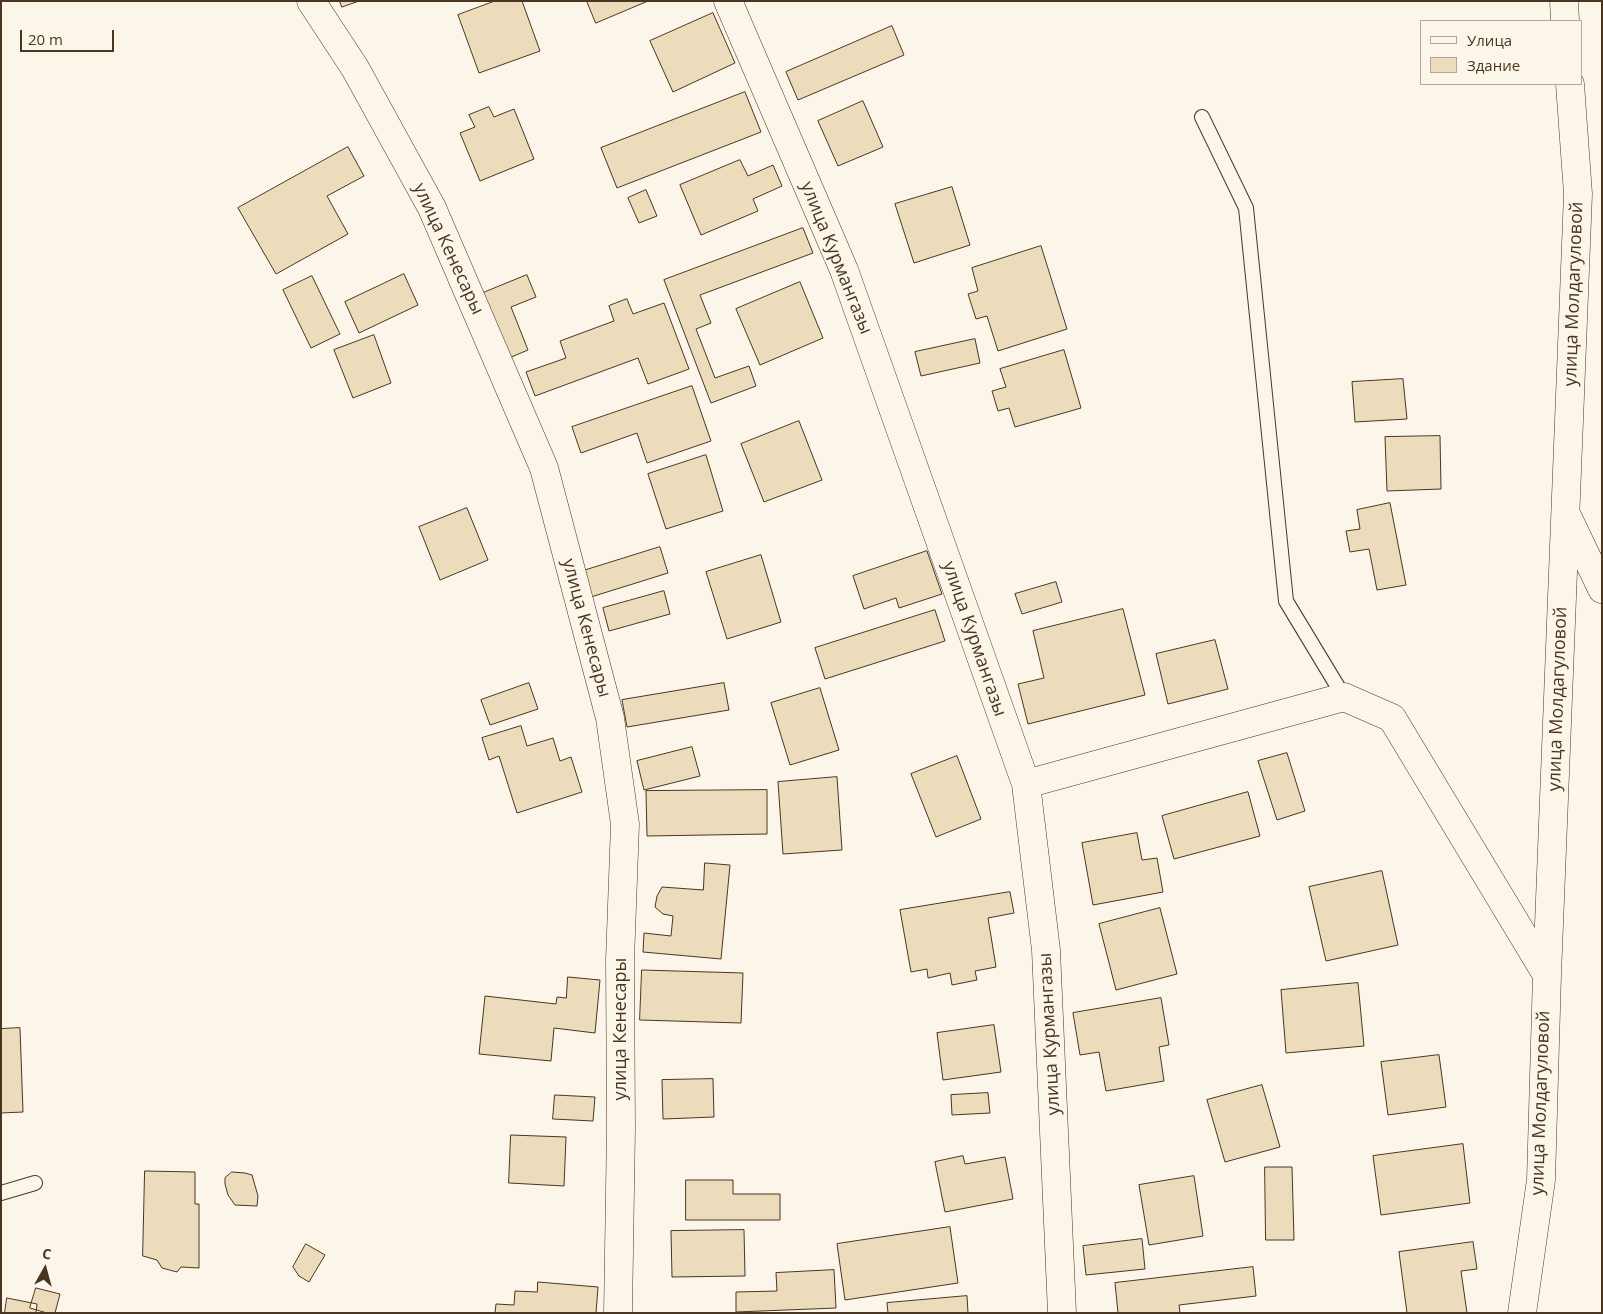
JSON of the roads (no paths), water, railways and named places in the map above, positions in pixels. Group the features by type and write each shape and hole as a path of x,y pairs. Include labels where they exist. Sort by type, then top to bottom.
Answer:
{"street":[{"name":"улица Кенесары","path":"311,1 355,68 432,208 544,468 610,718 625,824 620,960 621,1128 618,1313"},
{"name":"улица Курмангазы","path":"728,1 844,270 1026,784 1046,950 1062,1313"},
{"path":"1564,1 1565,20"},
{"name":"улица Молдагуловой","path":"1522,1313 1541,1180 1546,976 1578,194 1570,85"},
{"path":"1566,513 1602,589"},
{"path":"1026,784 1344,696 1392,718 1546,976"}],"lane":[{"path":"1202,116 1246,208 1286,601 1344,696"},
{"path":"1,1193 35,1183"}]}
